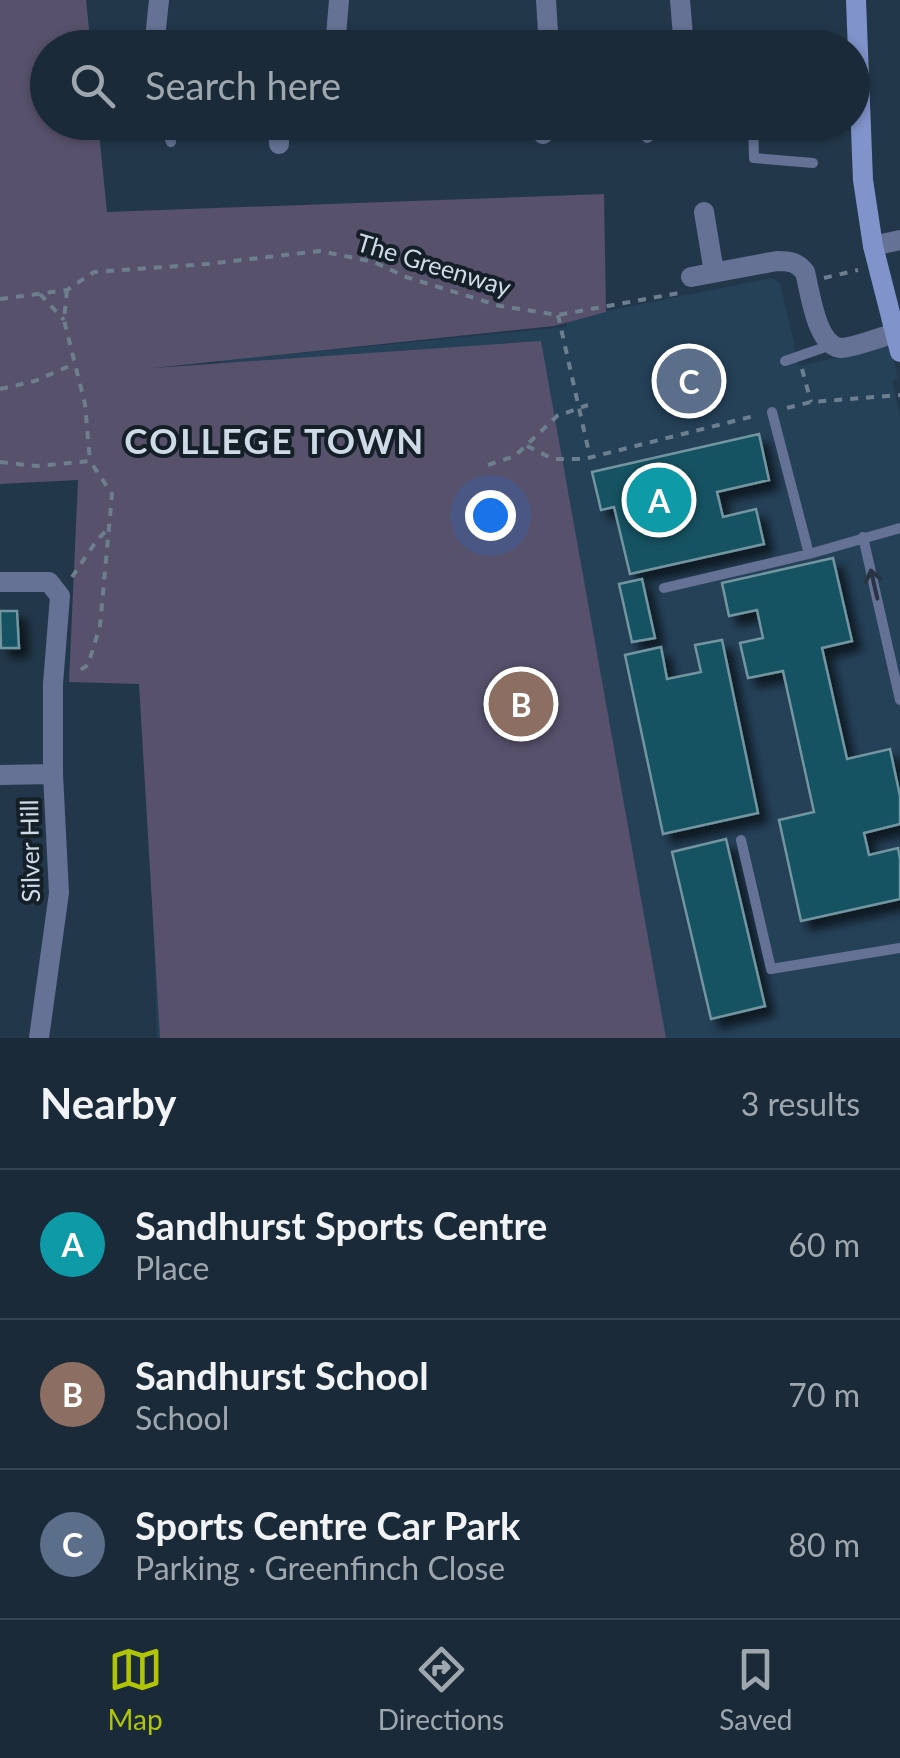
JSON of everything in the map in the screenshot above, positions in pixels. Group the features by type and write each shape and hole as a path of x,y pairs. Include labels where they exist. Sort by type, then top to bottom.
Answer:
{"street":[{"path":"156,30 159,0"},
{"path":"336,30 339,0"},
{"path":"546,0 548,30"},
{"path":"680,0 682,30"},
{"path":"856,0 857,30"},
{"path":"279,140 279,144"},
{"path":"687,285 714,272 777,261 799,264 805,272 820,331 832,345 841,348 898,343 876,256 863,180 861,140"},
{"path":"704,212 714,272"},
{"path":"876,256 900,240"},
{"path":"0,582 49,582 60,596 53,684 53,774"},
{"name":"Silver Hill","path":"0,775 53,774 59,892 38,1038"}],"lane":[{"path":"754,140 754,158 814,162"},
{"path":"784,361 832,345"},
{"path":"772,412 809,554"},
{"path":"664,588 900,528"},
{"path":"863,538 900,700"},
{"path":"741,840 771,969 900,948"}],"path":[{"name":"The Greenway","path":"0,300 67,290 94,272 320,251 374,262 420,282 500,306 558,315 687,285"},
{"path":"819,280 876,256"},
{"path":"53,684 88,665 100,626 112,494 90,461 84,404 64,320 67,290"},
{"path":"40,294 64,320"},
{"path":"558,315 590,457"},
{"path":"0,388 34,382 74,364"},
{"path":"802,369 811,402"},
{"path":"526,446 552,459 590,457 811,402 900,395"},
{"path":"488,465 515,456 557,416 588,405"},
{"path":"0,462 36,466 90,461"},
{"path":"60,596 96,540 108,530"}],"shaded area":[{"path":"0,0 86,0 89,30 30,30 30,140 100,140 107,212 604,194 606,312 554,326 153,368 541,341 666,1038 160,1038 139,684 69,682 78,480 0,484"},
{"path":"772,278 780,283 799,366 890,345 898,379 892,381 900,416 900,1038 157,1038 149,771 224,391 221,361 566,327 572,318"}],"building":[{"path":"759,434 769,480 717,492 723,517 756,509 764,544 630,574 614,507 601,510 592,472"},
{"path":"833,558 852,641 822,648 847,759 890,749 900,796 900,824 864,833 869,855 898,848 900,899 801,921 779,820 814,812 783,671 748,678 740,643 763,638 757,610 729,616 722,583"},
{"path":"642,579 655,638 632,642 619,584"},
{"path":"0,611 17,611 19,648 1,648"},
{"path":"722,640 758,813 663,834 625,655 661,647 667,679 701,672 695,645"},
{"path":"726,839 765,1006 711,1019 672,852"}],"place":[{"name":"Sports Centre Car Park","path":"689,381"},
{"name":"Sandhurst Sports Centre","path":"659,500"},
{"name":"Sandhurst School","path":"521,704"}],"district":[{"name":"COLLEGE TOWN","path":"275,442"}]}
